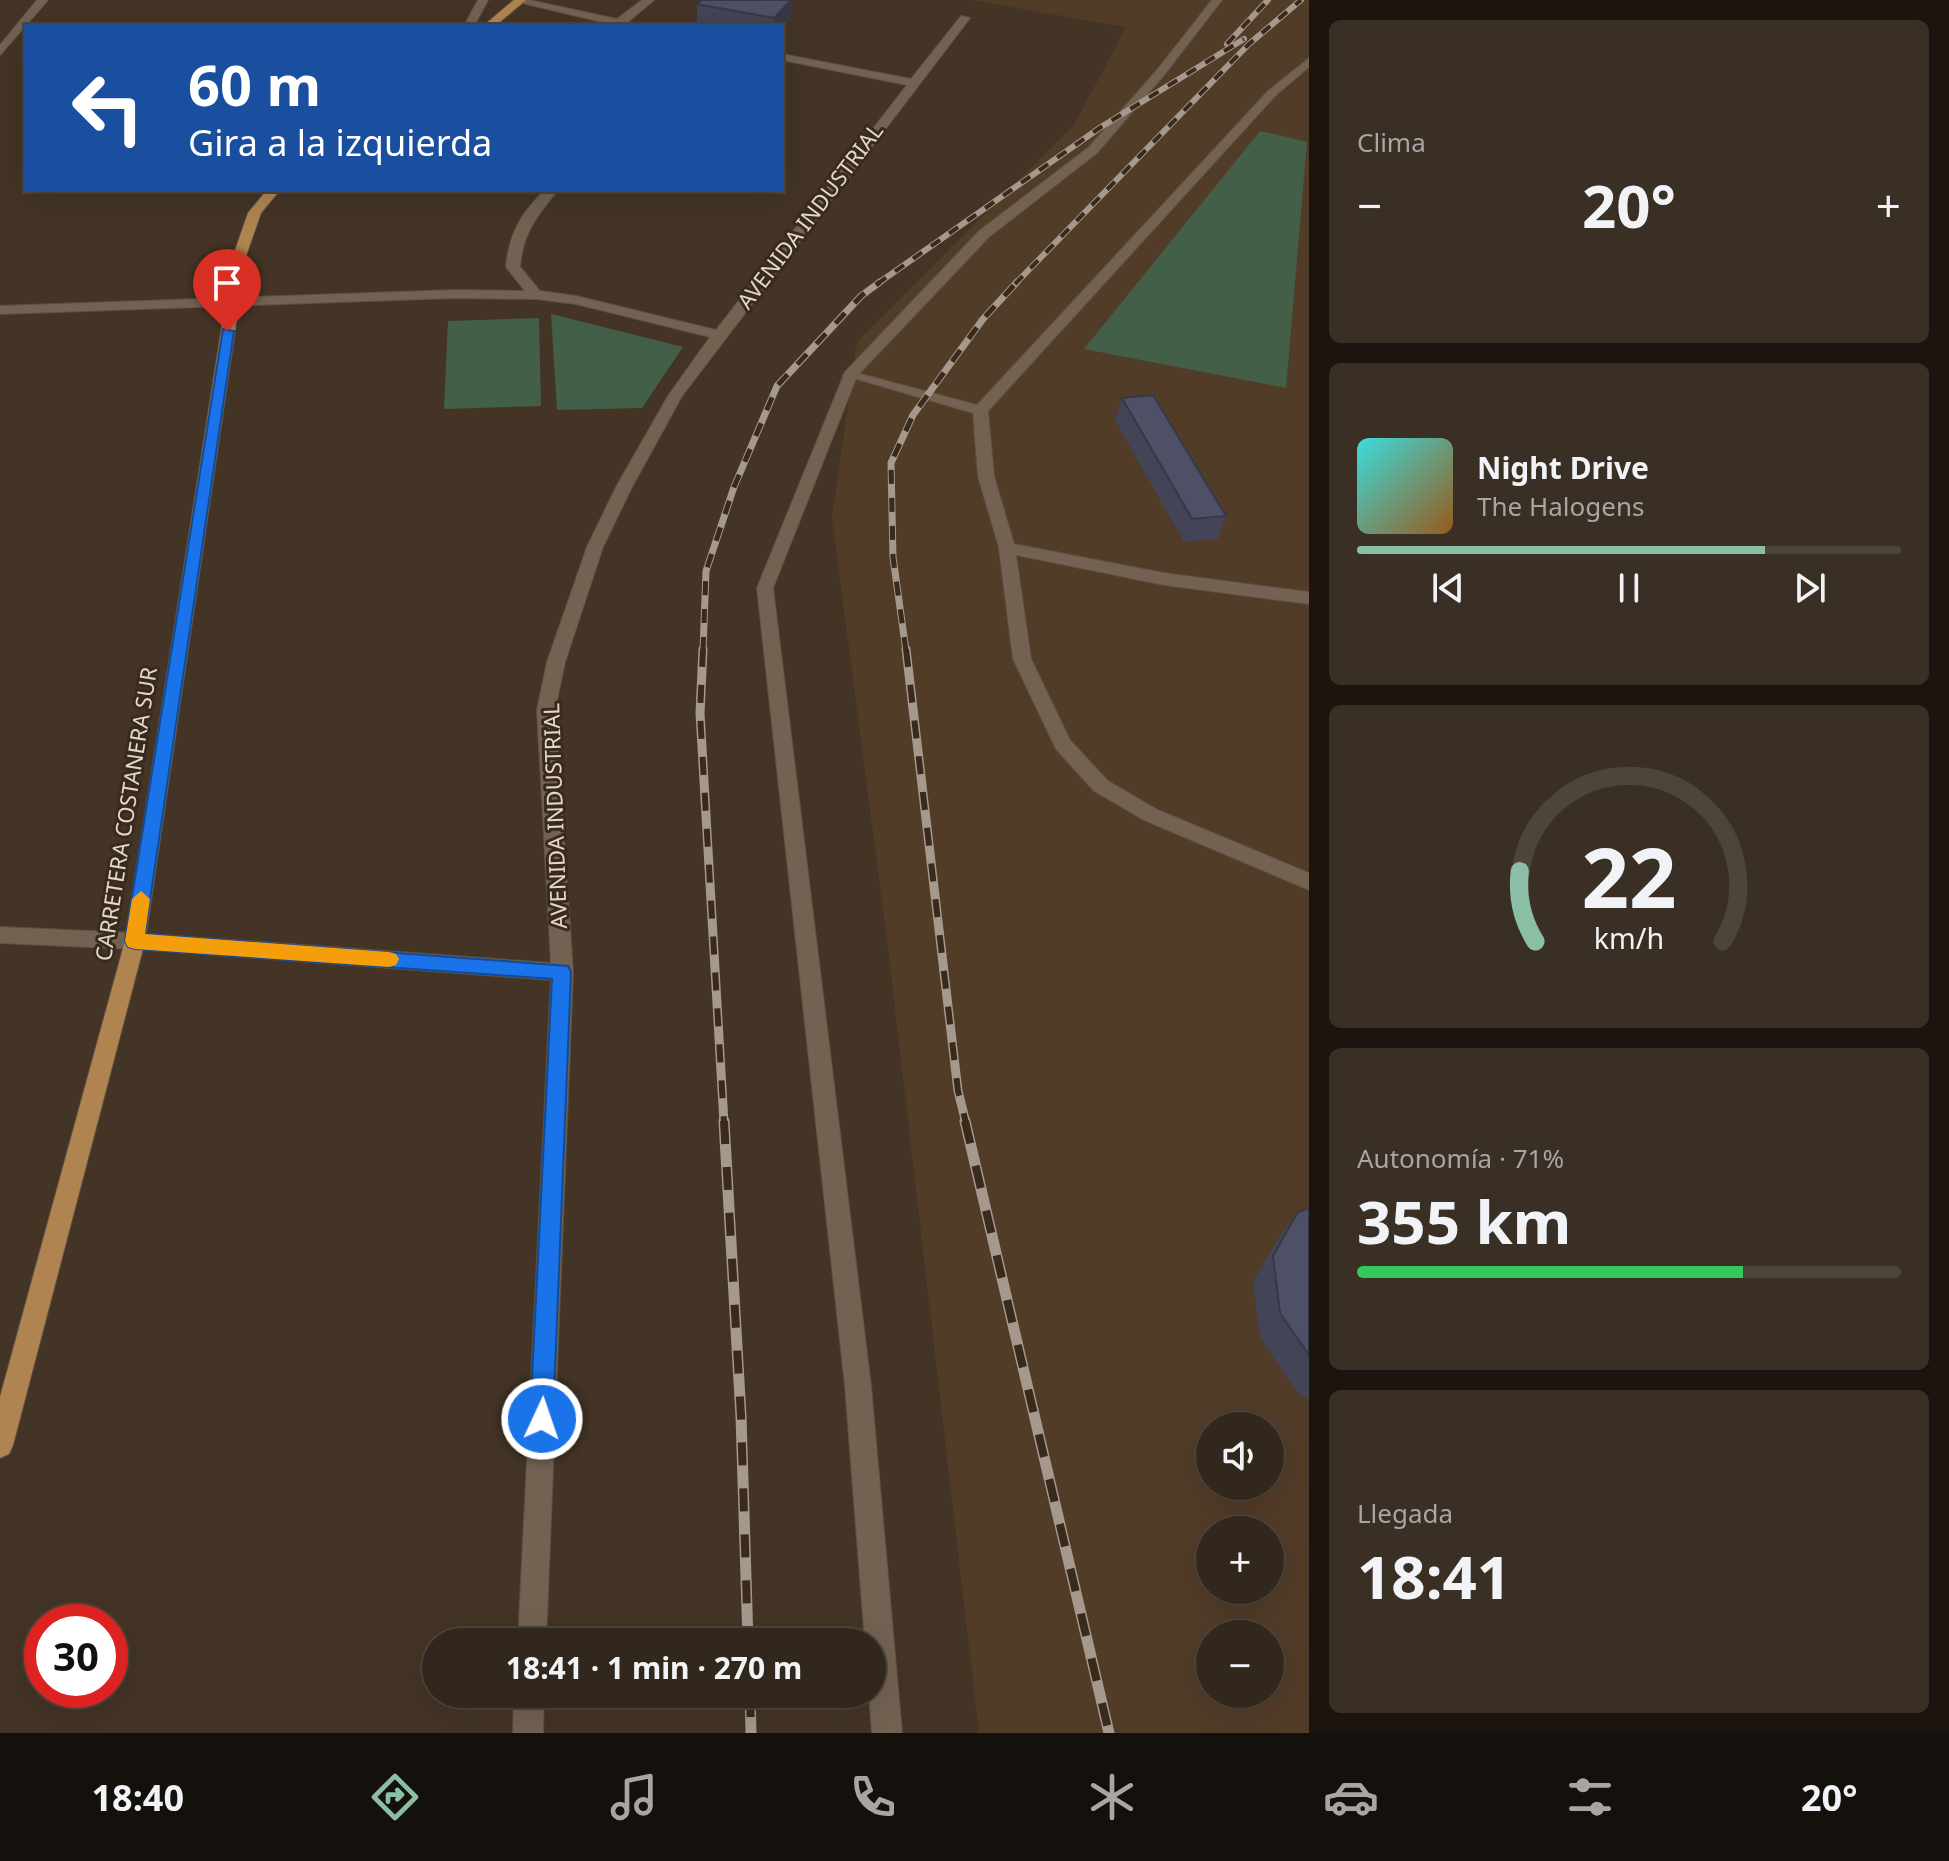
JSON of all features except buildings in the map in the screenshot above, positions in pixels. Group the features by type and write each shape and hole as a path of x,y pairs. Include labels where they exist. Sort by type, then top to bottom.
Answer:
{"main road":[{"path":"490,24 520,0"},
{"name":"CARRETERA COSTANERA SUR","path":"0,1445 135,941 232,301 246,229 261,200 271,192"}],"street":[{"path":"0,52 43,0"},
{"path":"470,24 483,0"},
{"path":"520,0 624,24"},
{"path":"619,23 649,0"},
{"path":"887,1733 858,1386 765,588 850,375 984,234 1093,150 1161,72 1217,0"},
{"name":"AVENIDA INDUSTRIAL","path":"533,1628 562,972 546,710 556,662 595,547 624,487 675,396 912,83 965,18"},
{"path":"784,57 912,83"},
{"path":"1309,61 1272,93 980,410 986,476 1007,548 1022,659 1063,744 1101,786 1151,815 1309,882"},
{"path":"536,295 513,267 515,240 523,221 550,192"},
{"path":"0,310 455,294 536,295 576,300 719,335"},
{"path":"850,375 980,410"},
{"path":"1007,548 1164,579 1309,598"},
{"path":"0,935 135,941 562,972"},
{"path":"528,1733 529,1708"}],"shaded area":[{"path":"970,0 1309,0 1309,1733 979,1733 888,948 832,518 857,342 1074,125 1126,27"}],"green space":[{"path":"1260,131 1307,142 1286,388 1084,349"},
{"path":"551,314 683,347 642,408 557,410"},
{"path":"539,318 541,406 444,409 448,321"}],"railway":[{"path":"1227,44 1268,0"},
{"path":"1015,284 1249,44 1301,0"},
{"path":"877,284 1101,127 1244,39"},
{"path":"703,651 706,571 734,487 777,386 861,296 880,282"},
{"path":"906,651 893,557 891,463 913,415 983,319 1017,282"},
{"path":"703,649 700,713 724,1123"},
{"path":"906,649 958,1091 966,1123"},
{"path":"724,1121 741,1416 748,1628"},
{"path":"965,1121 1109,1733"},
{"path":"750,1708 751,1733"}],"slow traffic":[{"path":"141,899 135,941 389,959"}],"route":[{"path":"227,331 135,941 562,972 542,1419"}]}
